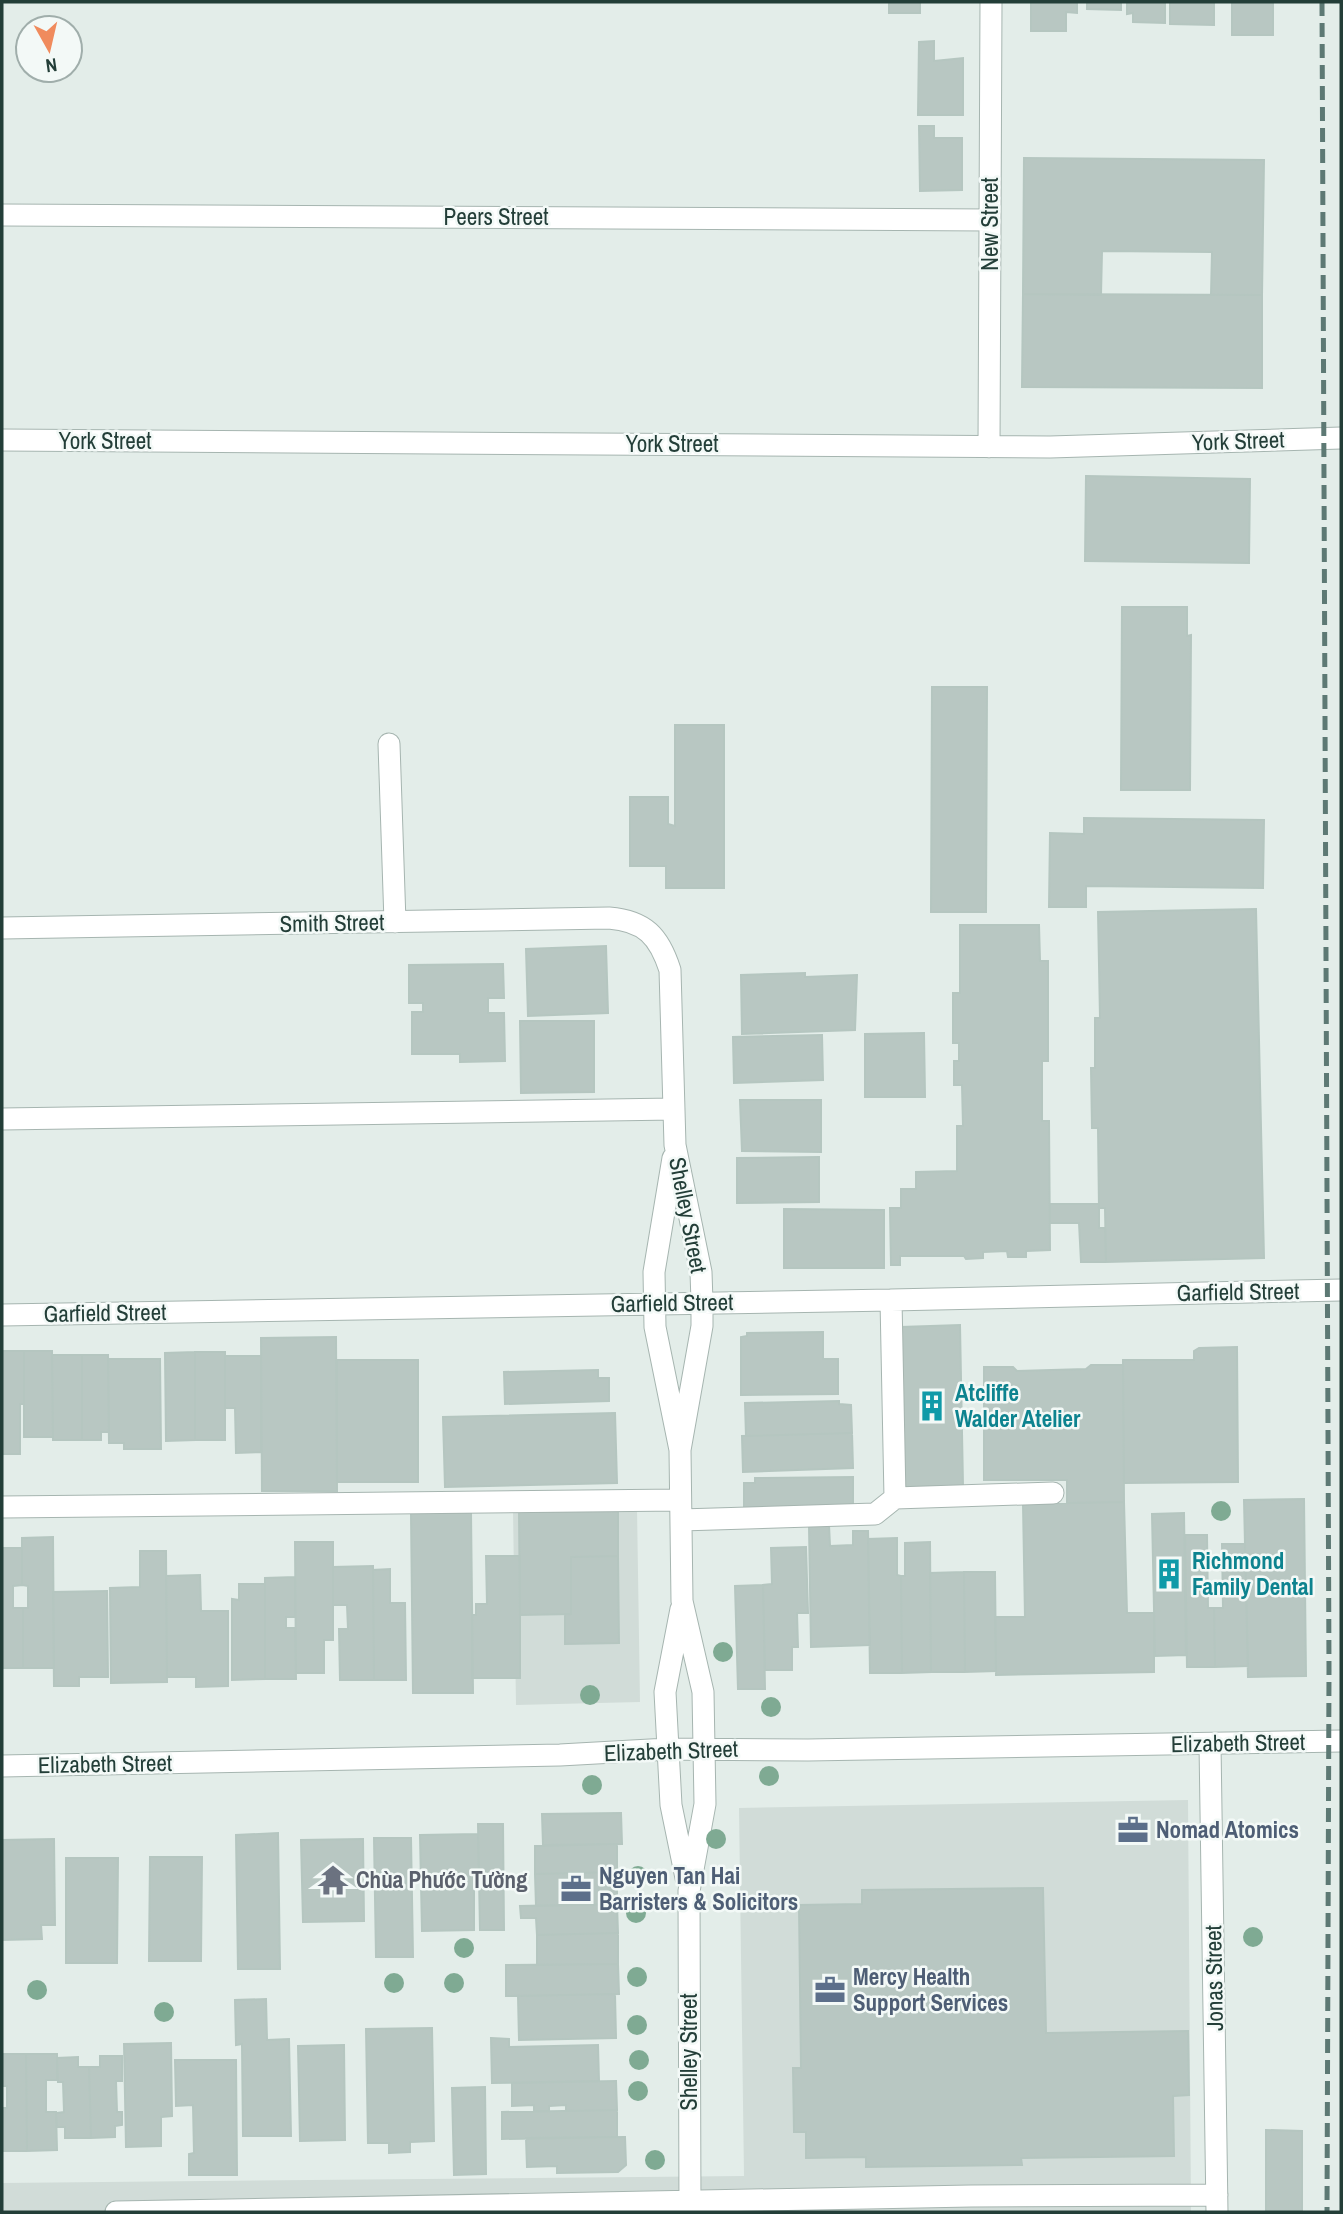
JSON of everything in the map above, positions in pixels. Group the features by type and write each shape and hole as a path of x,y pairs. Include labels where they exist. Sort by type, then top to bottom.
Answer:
{"street":[{"name":"New Street","path":"989,447 991,2"},
{"name":"Peers Street","path":"2,215 990,220"},
{"name":"York Street","path":"2,440 989,447 1341,438"},
{"path":"389,744 395,922"},
{"name":"Smith Street","path":"2,928 608,918 634,922 655,939"},
{"name":"Shelley Street","path":"655,939 664,952 670,970 675,1145 701,1272 702,1326 680,1450"},
{"path":"2,1119 674,1109"},
{"name":"Shelley Street","path":"675,1145 654,1272 655,1327 680,1450 682,1601 665,1692 671,1805 689,1891"},
{"name":"Garfield Street","path":"2,1315 1341,1290"},
{"path":"891,1300 895,1498"},
{"path":"2,1507 681,1510 874,1514 895,1498 1053,1493"},
{"name":"Shelley Street","path":"682,1601 703,1692 705,1804 689,1891 690,2207"},
{"name":"Elizabeth Street","path":"2,1766 546,1755 668,1749 808,1750 1341,1741"},
{"name":"Jonas Street","path":"1210,1744 1217,2204"},
{"path":"116,2212 690,2207 971,2196 1217,2204"}],"shaded area":[{"path":"637,1508 640,1702 516,1705 513,1510"},
{"path":"1188,1800 1191,2212 2,2212 2,2183 744,2176 739,1808"}],"building":[{"path":"889,2 920,2 920,13 889,13"},
{"path":"1031,2 1077,2 1077,13 1066,12 1066,31 1031,31"},
{"path":"1087,2 1121,2 1121,10 1087,9"},
{"path":"1127,2 1165,2 1165,23 1133,22 1133,13 1127,14"},
{"path":"1170,2 1214,2 1214,25 1170,24"},
{"path":"1232,2 1273,2 1273,35 1232,35"},
{"path":"934,41 934,61 963,58 963,115 918,115 919,42"},
{"path":"919,126 934,126 934,138 962,138 962,190 920,191"},
{"path":"1024,158 1264,160 1262,295 1211,295 1212,252 1102,251 1101,295 1023,294"},
{"path":"1023,294 1262,295 1262,388 1022,387"},
{"path":"1086,476 1250,479 1249,563 1085,561"},
{"path":"1122,607 1187,607 1187,636 1191,635 1190,790 1121,790"},
{"path":"932,687 987,687 986,912 931,912"},
{"path":"675,725 724,725 724,888 666,888 666,866 630,866 630,797 668,797 668,824 675,826"},
{"path":"1084,818 1264,820 1263,888 1086,886 1086,907 1049,907 1050,833 1084,834"},
{"path":"1256,909 1264,1258 1106,1262 1105,1208 1099,1208 1098,1128 1092,1128 1091,1068 1095,1068 1095,1018 1100,1018 1098,912"},
{"path":"960,925 1039,925 1040,961 1048,961 1048,1061 1042,1061 1042,1121 1049,1121 1050,1250 1026,1251 1026,1257 1008,1257 1007,1251 983,1252 983,1258 966,1259 964,1256 900,1256 900,1265 891,1265 890,1208 901,1208 901,1189 916,1189 916,1172 957,1171 957,1126 963,1126 962,1085 954,1085 954,1061 959,1061 959,1043 953,1043 953,993 960,993"},
{"path":"606,946 608,1013 528,1016 526,949"},
{"path":"503,964 504,998 488,998 488,1013 504,1013 505,1061 460,1062 460,1054 412,1054 412,1012 423,1012 423,1003 409,1003 409,965"},
{"path":"805,973 805,977 857,975 855,1030 742,1034 741,975"},
{"path":"520,1021 594,1021 594,1092 521,1093"},
{"path":"924,1033 925,1097 865,1097 865,1034"},
{"path":"822,1035 823,1080 734,1083 733,1037"},
{"path":"740,1100 821,1100 821,1152 742,1151"},
{"path":"819,1157 819,1202 737,1203 737,1158"},
{"path":"1050,1204 1099,1204 1099,1228 1105,1228 1106,1262 1081,1262 1079,1223 1050,1223"},
{"path":"784,1209 884,1210 884,1268 784,1268"},
{"name":"Atcliffe Walder Atelier","path":"960,1325 963,1486 904,1487 901,1327"},
{"path":"823,1332 823,1359 838,1359 838,1394 741,1395 741,1337 747,1336 747,1333"},
{"path":"336,1337 337,1491 262,1491 261,1338"},
{"path":"1237,1347 1238,1482 1124,1483 1123,1360 1194,1360 1194,1351 1199,1348"},
{"path":"2,1351 24,1351 20,1454 2,1454"},
{"path":"24,1351 52,1351 53,1437 24,1437"},
{"path":"195,1352 195,1440 166,1441 165,1353"},
{"path":"195,1352 225,1352 225,1440 195,1440"},
{"path":"52,1355 82,1355 82,1440 53,1440"},
{"path":"82,1355 108,1355 109,1432 101,1432 101,1440 82,1440"},
{"path":"225,1356 261,1356 261,1452 236,1453 235,1408 225,1408"},
{"path":"108,1359 160,1359 161,1449 124,1449 124,1443 109,1443"},
{"path":"337,1360 418,1360 418,1482 337,1482"},
{"path":"1091,1365 1123,1365 1124,1502 1067,1503 1067,1480 984,1480 984,1367 1013,1367 1017,1371 1086,1369"},
{"path":"598,1370 598,1378 609,1378 609,1401 505,1404 504,1372"},
{"path":"839,1401 839,1404 851,1405 852,1433 746,1436 745,1403"},
{"path":"615,1413 617,1483 445,1487 443,1417"},
{"path":"852,1433 853,1468 743,1472 742,1436"},
{"path":"853,1477 853,1507 744,1508 744,1483 755,1483 755,1478"},
{"path":"1304,1499 1306,1676 1248,1677 1244,1500"},
{"path":"1124,1502 1127,1613 1154,1613 1154,1672 996,1675 995,1617 1025,1617 1023,1504"},
{"path":"618,1510 618,1556 571,1557 571,1614 520,1615 519,1511"},
{"path":"471,1512 473,1693 413,1693 411,1513"},
{"name":"Richmond Family Dental","path":"1184,1513 1186,1655 1155,1656 1152,1514"},
{"path":"829,1525 830,1546 853,1545 853,1531 868,1531 870,1645 811,1647 809,1526"},
{"path":"1185,1535 1207,1535 1208,1608 1214,1608 1215,1667 1187,1667"},
{"path":"53,1537 54,1668 23,1668 23,1608 28,1608 28,1586 22,1585 22,1538"},
{"path":"897,1538 897,1575 901,1576 902,1673 870,1673 868,1539"},
{"path":"295,1542 333,1542 333,1640 324,1640 324,1673 296,1673"},
{"path":"930,1542 931,1672 902,1673 901,1576 905,1576 905,1543"},
{"path":"1222,1544 1245,1544 1248,1666 1215,1667 1214,1608 1223,1608"},
{"path":"806,1547 808,1613 797,1613 798,1647 792,1647 792,1670 765,1670 763,1585 772,1584 771,1548"},
{"path":"2,1548 22,1548 22,1585 13,1586 13,1608 23,1608 23,1668 2,1668"},
{"path":"140,1551 166,1551 167,1682 111,1683 110,1588 140,1587"},
{"path":"486,1556 520,1556 520,1678 472,1678 472,1615 476,1615 476,1604 487,1604"},
{"path":"618,1556 619,1643 565,1644 565,1614 571,1614 571,1557"},
{"path":"373,1566 374,1680 340,1680 339,1629 348,1629 347,1605 333,1605 333,1567"},
{"path":"390,1569 390,1603 405,1603 406,1680 374,1680 373,1570"},
{"path":"964,1572 995,1572 996,1671 965,1672"},
{"path":"964,1572 965,1672 931,1672 930,1573"},
{"path":"200,1575 201,1611 228,1611 228,1686 196,1687 196,1677 167,1677 166,1576"},
{"path":"295,1577 295,1617 286,1617 286,1628 295,1628 296,1679 265,1679 265,1578"},
{"path":"239,1584 265,1584 265,1679 232,1680 232,1599 239,1600"},
{"path":"763,1585 765,1689 738,1689 735,1586"},
{"path":"107,1591 108,1677 79,1677 79,1686 54,1686 53,1592"},
{"path":"621,1813 622,1844 543,1845 542,1814"},
{"path":"478,1824 503,1824 504,1930 480,1930"},
{"path":"278,1833 280,1969 238,1969 236,1835"},
{"path":"478,1834 479,1886 474,1887 474,1930 422,1931 420,1835"},
{"path":"374,1838 411,1838 413,1957 376,1957"},
{"path":"54,1839 55,1925 41,1925 42,1939 2,1940 2,1840"},
{"name":"Chùa Phước Tường","path":"363,1839 364,1921 303,1922 301,1840"},
{"path":"617,1844 617,1872 535,1874 535,1846"},
{"path":"150,1857 202,1857 201,1961 149,1961"},
{"path":"66,1858 118,1858 117,1963 66,1963"},
{"name":"Nguyen Tan Hai Barristers & Solicitors","path":"617,1872 617,1904 536,1906 535,1874"},
{"path":"1043,1888 1046,2033 1188,2031 1189,2095 1173,2096 1174,2156 1021,2158 1022,2165 866,2167 866,2157 806,2158 806,2132 794,2132 793,2068 801,2068 799,1905 862,1904 862,1890"},
{"path":"617,1904 618,1933 537,1935 536,1918 521,1918 520,1906"},
{"path":"618,1933 618,1964 537,1965 537,1935"},
{"path":"618,1964 619,1994 506,1996 506,1965"},
{"path":"615,1994 616,2038 519,2040 518,1996"},
{"path":"266,1999 267,2040 289,2039 291,2136 243,2136 242,2044 236,2045 235,2000"},
{"path":"432,2028 434,2141 410,2142 410,2152 389,2153 389,2143 368,2143 366,2029"},
{"path":"491,2038 509,2039 509,2047 598,2045 599,2081 492,2083"},
{"path":"171,2043 172,2116 161,2117 161,2146 126,2147 124,2044"},
{"path":"344,2045 345,2140 300,2141 298,2046"},
{"path":"2,2054 26,2054 27,2151 2,2151 2,2108 7,2108 7,2086 2,2086"},
{"path":"26,2054 57,2054 57,2080 46,2080 46,2112 56,2112 57,2150 27,2151"},
{"path":"100,2056 122,2056 122,2081 116,2081 117,2112 122,2112 122,2125 115,2126 115,2137 91,2138 89,2067 100,2067"},
{"path":"78,2057 78,2067 89,2067 91,2138 65,2138 65,2127 57,2127 56,2113 64,2112 63,2082 58,2082 57,2058"},
{"path":"175,2060 236,2060 237,2175 189,2175 189,2154 194,2153 193,2105 176,2106"},
{"path":"616,2081 617,2110 566,2111 566,2105 549,2106 549,2111 534,2111 534,2105 512,2106 512,2083"},
{"path":"485,2087 486,2174 454,2175 452,2088"},
{"path":"617,2110 617,2137 502,2139 502,2112"},
{"path":"1266,2130 1302,2131 1302,2212 1266,2212"},
{"path":"625,2137 626,2165 618,2172 557,2173 557,2166 527,2167 526,2138"}],"railway":[{"path":"1322,2 1329,1670 1327,2212"}],"place":[{"name":"Atcliffe Walder Atelier","path":"932,1406"},
{"name":"Richmond Family Dental","path":"1169,1574"},
{"name":"Nomad Atomics","path":"1133,1830"},
{"name":"Chùa Phước Tường","path":"333,1880"},
{"name":"Nguyen Tan Hai Barristers & Solicitors","path":"576,1889"},
{"name":"Mercy Health Support Services","path":"830,1990"}]}
